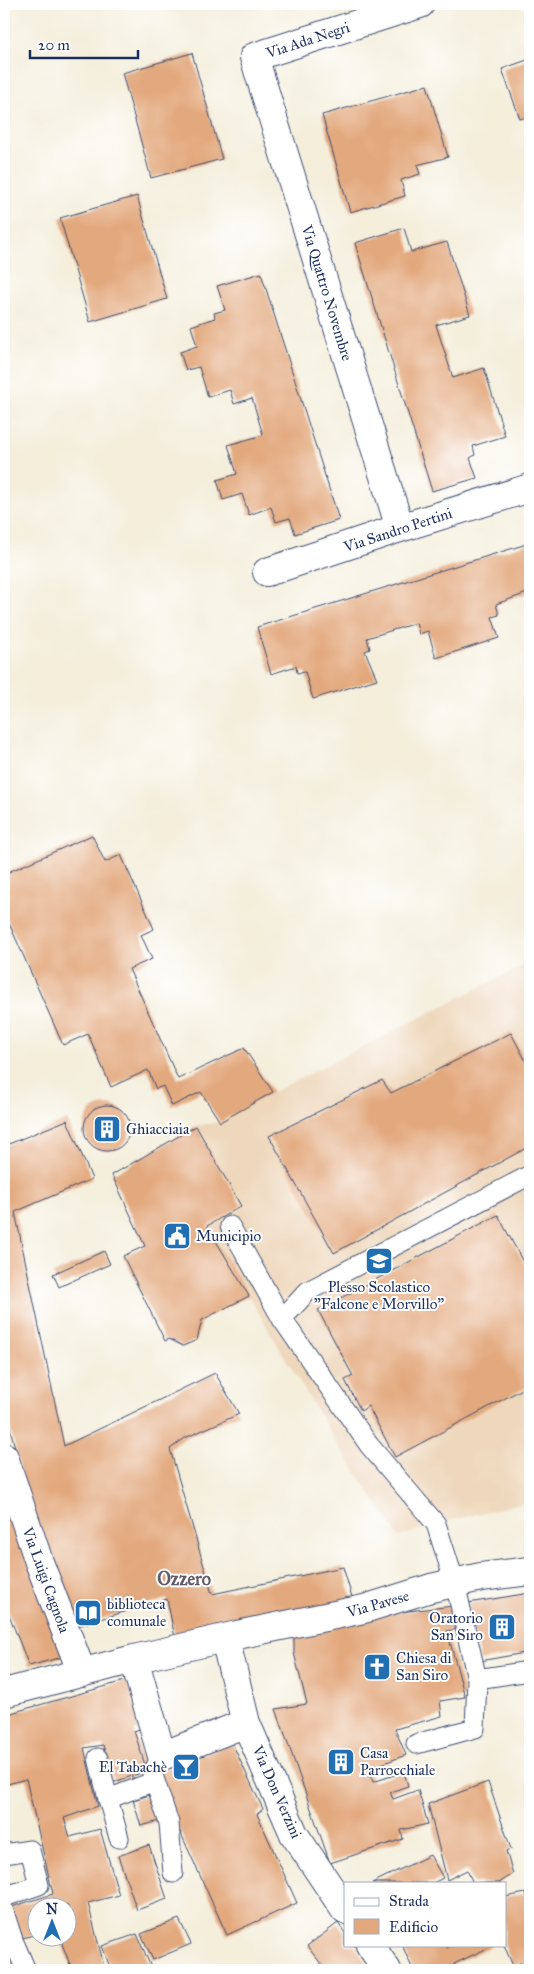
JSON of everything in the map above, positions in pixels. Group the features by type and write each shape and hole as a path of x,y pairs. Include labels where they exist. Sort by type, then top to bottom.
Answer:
{"street":[{"name":"Via Ada Negri","path":"254,57 420,4"},
{"name":"Via Quattro Novembre","path":"254,57 400,528"},
{"name":"Via Sandro Pertini","path":"267,572 530,488"},
{"name":"Via Luigi Cagnola","path":"4,1457 39,1562 82,1673"},
{"name":"Via Pavese","path":"4,1693 134,1659 364,1609 431,1588 481,1577 530,1570"},
{"name":"Via Don Verzini","path":"226,1639 246,1723 294,1834 344,1909"},
{"path":"134,1659 159,1769 246,1723"},
{"path":"371,1946 387,1970"}],"lane":[{"path":"282,1319 308,1291 530,1175"},
{"path":"230,1226 282,1319 368,1445 436,1524 455,1583 477,1679 475,1728 416,1744"},
{"path":"477,1679 530,1671"},
{"path":"98,1758 119,1838"},
{"path":"108,1799 159,1769 169,1823 173,1873"},
{"path":"4,1854 30,1850 39,1885 4,1897"},
{"path":"4,1912 12,1940 26,1970"}],"shaded area":[{"name":"Plesso Scolastico \"Falcone e Morvillo\"","path":"530,962 530,1501 436,1524 399,1537 329,1431 207,1226 241,1206 196,1126 220,1122 273,1092"}],"building":[{"path":"192,53 222,159 151,178 122,73"},
{"path":"530,59 530,116 520,119 502,69"},
{"path":"427,85 448,157 417,165 420,174 401,180 405,196 350,212 322,115"},
{"path":"137,196 167,299 90,322 60,218"},
{"path":"404,228 411,252 447,242 470,315 436,325 453,378 484,368 505,436 473,446 475,455 470,458 477,478 432,491 355,243"},
{"path":"261,273 339,520 295,534 290,518 276,522 271,507 249,515 242,494 223,500 217,480 237,474 228,445 263,435 252,398 234,404 230,390 208,397 199,367 186,370 180,352 197,346 191,326 215,318 214,313 225,310 217,286"},
{"path":"530,543 530,592 496,604 499,615 492,617 499,638 436,658 428,631 419,634 416,623 367,638 370,649 365,651 377,679 313,699 305,672 297,673 296,666 271,674 257,627"},
{"path":"92,835 105,862 121,855 154,929 141,935 152,959 129,969 178,1079 244,1048 273,1092 220,1122 201,1092 172,1106 163,1086 156,1089 148,1070 111,1087 88,1034 63,1045 4,912 4,874"},
{"path":"511,1033 530,1069 530,1146 334,1253 269,1136 382,1080 391,1093"},
{"name":"Ghiacciaia","path":"112,1105 116,1106 126,1115 129,1119 129,1137 120,1147 112,1151 102,1151 94,1147 85,1137 84,1123 88,1115 98,1106"},
{"path":"67,1120 92,1179 15,1212 64,1446 215,1373 239,1414 185,1438 170,1449 212,1594 343,1567 354,1604 175,1638 167,1599 71,1628 37,1534 11,1432 4,1396 4,1146"},
{"name":"Municipio","path":"196,1126 241,1206 207,1226 249,1296 202,1320 197,1340 183,1346 169,1339 165,1341 123,1256 145,1246 112,1175"},
{"path":"498,1215 530,1275 530,1385 395,1457 368,1406 361,1411 345,1380 353,1376 318,1310"},
{"path":"104,1251 110,1264 59,1287 53,1274"},
{"path":"4,1491 66,1656 29,1666 4,1602"},
{"name":"Oratorio San Siro","path":"530,1593 530,1652 480,1661 468,1603"},
{"path":"454,1606 459,1629 447,1631 465,1697 440,1701 442,1716 395,1729 406,1755 368,1769 373,1782 404,1772 408,1786 390,1792 393,1799 418,1790 428,1824 401,1830 403,1839 330,1863 276,1709 307,1704 294,1653 294,1634 389,1613"},
{"path":"128,1680 143,1728 134,1731 147,1771 114,1782 103,1745 84,1748 98,1806 64,1818 70,1837 100,1829 119,1895 88,1903 105,1970 72,1970 63,1946 78,1946 78,1896 47,1896 53,1894 26,1779 4,1785 4,1715"},
{"path":"232,1743 263,1809 257,1814 297,1903 227,1935 163,1794 159,1771"},
{"path":"488,1782 511,1849 506,1851 513,1874 501,1882 473,1882 467,1870 447,1880 428,1804"},
{"path":"153,1794 163,1820 141,1826 133,1800"},
{"path":"149,1845 167,1899 137,1910 118,1856"},
{"path":"430,1855 443,1878 435,1882 374,1882"},
{"path":"526,1893 530,1906 530,1970 523,1970 521,1963 513,1966 504,1946 506,1946 506,1897"},
{"path":"28,1902 28,1936 18,1939 8,1908"},
{"path":"179,1919 191,1944 153,1960 141,1934"},
{"path":"338,1923 344,1932 344,1946 355,1946 372,1970 326,1970 307,1946"},
{"path":"4,1931 19,1970 4,1970"},
{"path":"137,1934 150,1965 135,1970 111,1970 102,1946"},
{"path":"402,1946 446,1946 447,1948 452,1946 492,1946 454,1964 456,1970 413,1970"}],"place":[{"name":"Ghiacciaia","path":"107,1129"},
{"name":"Municipio","path":"177,1236"},
{"name":"Plesso Scolastico \"Falcone e Morvillo\"","path":"379,1261"},
{"name":"biblioteca comunale","path":"88,1613"},
{"name":"Oratorio San Siro","path":"502,1627"},
{"name":"Chiesa di San Siro","path":"377,1667"},
{"name":"Casa Parrocchiale","path":"341,1762"},
{"name":"El Tabachè","path":"186,1767"}],"district":[{"name":"Ozzero","path":"184,1579"}]}
